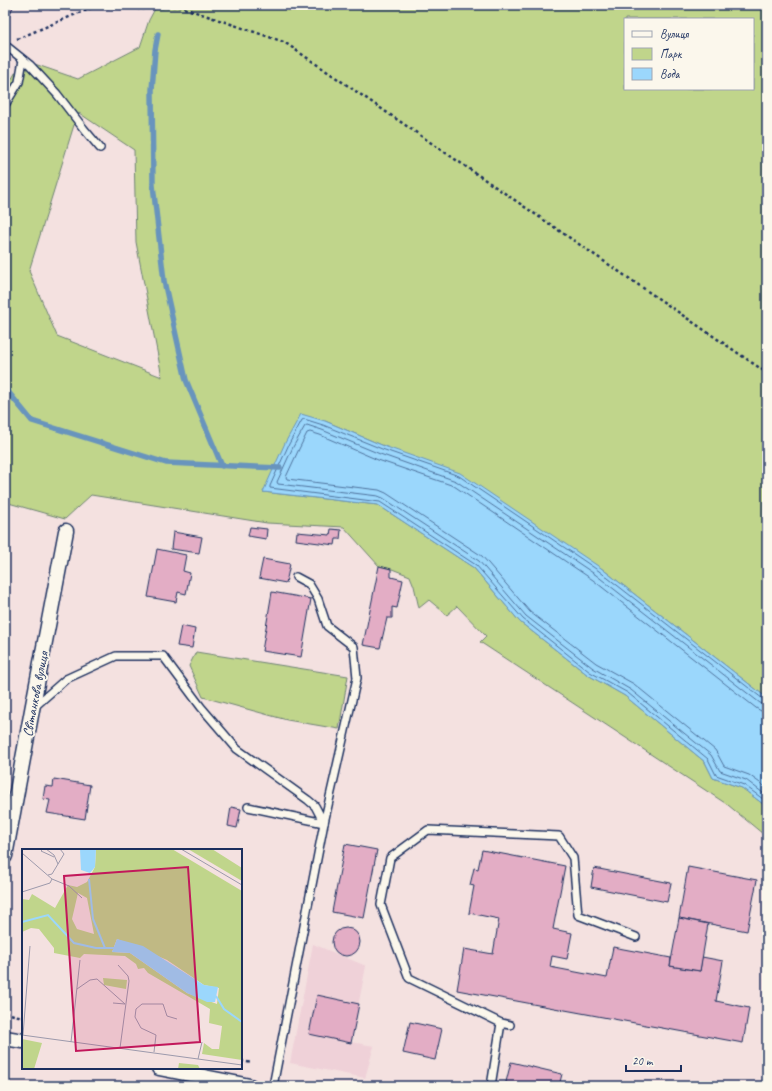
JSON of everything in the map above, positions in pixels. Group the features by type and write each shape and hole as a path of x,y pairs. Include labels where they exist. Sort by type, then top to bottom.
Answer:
{"street":[{"name":"Світанкова вулиця","path":"5,856 66,531"},
{"path":"5,1038 22,1041"},
{"path":"164,1069 250,1086"}],"lane":[{"path":"5,45 24,60 57,94 100,148"},
{"path":"5,105 19,82 24,60"},
{"path":"273,1086 324,823 357,678 354,647 327,626 318,599 308,584 296,577"},
{"path":"32,710 66,680 116,656 163,656 201,707 237,749 316,806 324,823"},
{"path":"248,807 324,823"},
{"path":"510,1025 501,1023 409,978 381,905 390,858 428,830 559,836 573,858 578,915 636,937"},
{"path":"491,1086 501,1023"}],"path":[{"path":"12,41 94,7 142,9 178,6 284,42 767,373"},
{"path":"5,1013 22,1017"},
{"path":"242,1061 252,1063"}],"shaded area":[{"path":"313,944 366,966 351,1042 374,1046 365,1078 290,1063"}],"green space":[{"path":"157,5 767,5 767,698 601,568 384,446 325,421 263,492 378,505 474,568 520,622 588,675 625,696 705,762 713,778 742,788 767,807 767,836 728,805 480,642 486,636 457,606 447,615 429,600 419,608 410,576 379,566 344,527 267,523 91,495 65,519 5,502 5,90 23,60 78,79 140,47 149,20","holes":["79,113 134,150 136,242 162,377 57,336 29,271"]},
{"path":"196,652 348,676 339,729 287,720 203,697 189,666"}],"water":[{"path":"301,414 325,421 384,446 460,473 601,568 767,698 767,807 742,788 713,778 705,762 625,696 588,675 520,622 474,568 378,505 263,492 285,443"}],"building":[{"path":"5,5 14,5 6,22 5,22"},
{"path":"250,527 267,529 266,539 248,536"},
{"path":"331,529 341,530 340,539 336,539 335,545 296,540 297,532 330,535"},
{"path":"173,532 202,537 199,553 171,549"},
{"path":"157,549 186,555 183,571 190,573 186,594 178,592 176,602 148,597"},
{"path":"263,559 290,564 286,583 259,578"},
{"path":"379,566 391,569 391,577 403,580 397,608 392,607 392,618 387,618 380,648 363,645"},
{"path":"272,592 311,599 301,657 262,651"},
{"path":"181,626 195,629 192,648 177,646"},
{"path":"54,779 90,785 85,819 47,813 50,800 43,799 45,786 53,787"},
{"path":"231,807 241,809 237,828 228,826"},
{"path":"345,844 377,850 364,918 332,912"},
{"path":"482,850 565,866 553,929 572,933 567,959 552,956 550,967 607,978 613,947 671,958 670,966 700,971 702,957 723,961 716,1001 749,1008 743,1043 457,990 464,949 493,954 499,919 469,913 474,886 470,885 474,868 478,869"},
{"path":"688,867 757,880 747,931 679,918"},
{"path":"594,868 671,883 667,902 591,887"},
{"path":"679,918 708,924 700,971 670,966"},
{"path":"346,928 356,932 360,942 356,952 346,956 336,952 332,942 336,932"},
{"path":"317,995 359,1004 351,1043 309,1034"},
{"path":"410,1022 442,1029 435,1060 403,1053"},
{"path":"511,1062 562,1074 559,1086 505,1086"}],"waterway":[{"path":"158,34 155,50 152,90 153,185 164,281 186,380 222,466"},
{"path":"5,388 32,421 166,463 280,468"}]}
